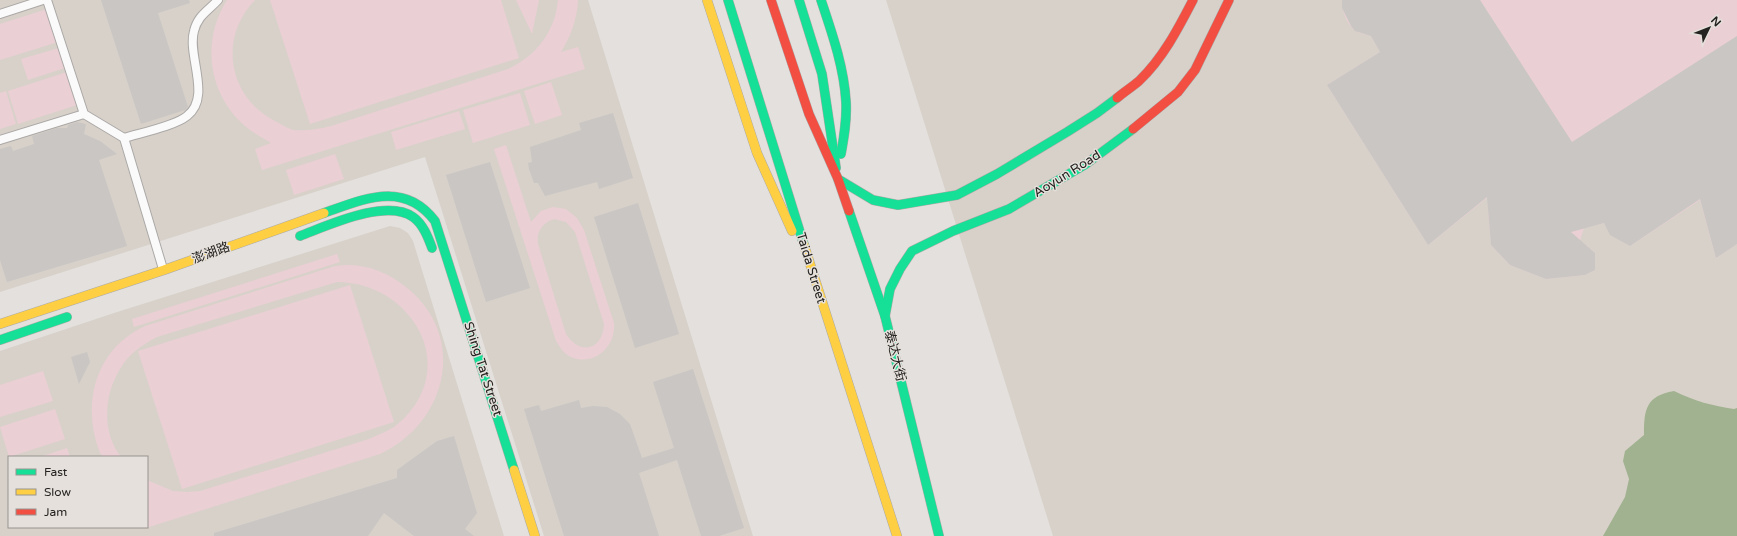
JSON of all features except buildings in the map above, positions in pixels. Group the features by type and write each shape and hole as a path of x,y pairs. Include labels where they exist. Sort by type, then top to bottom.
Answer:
{"main road":[{"path":"707,0 757,153 817,286"},
{"name":"Taida Street","path":"728,0 897,536"},
{"path":"771,0 809,114 838,179 873,200 898,205 957,195 998,174 1097,113 1139,81 1157,61 1176,32 1193,0"},
{"path":"799,0 822,74 838,179"},
{"path":"821,0 836,47 844,83 846,117 838,179"},
{"name":"Aoyun Road","path":"885,316 890,289 900,269 912,251 953,231 1008,210 1048,187 1086,164 1117,142 1152,115 1178,92 1195,70 1229,0"},
{"name":"泰达大街","path":"838,179 885,316 939,536"},
{"name":"澎湖路","path":"0,324 164,270 364,199 379,196 394,196 410,199 423,205"},
{"name":"Shing Tat Street","path":"423,205 435,220 440,234 535,536"},
{"path":"294,239 354,218 374,213 399,211 412,215 422,225 435,256"},
{"path":"0,340 75,314"}],"lane":[{"path":"0,14 43,0"},
{"path":"47,0 84,114 124,138 164,270"},
{"path":"124,138 187,117 193,111 197,102 198,92 193,41 194,32 198,20 205,11 218,0"},
{"path":"0,140 84,114"}],"shaded area":[{"path":"0,0 588,0 753,536 544,536 425,157 0,292"},
{"path":"227,0 255,0 243,15 236,32 233,49 234,66 238,82 247,97 259,110 287,128 294,130 313,130 331,126 508,69 527,57 542,42 553,22 558,0 578,0 573,27 561,52 578,47 585,69 262,170 255,149 271,143 248,129 233,113 223,99 216,83 212,66 214,32 219,16"},
{"path":"270,0 501,0 519,58 310,124"},
{"path":"516,0 539,0 532,34"},
{"path":"886,0 1737,0 1737,536 1053,536"},
{"path":"1342,0 1737,0 1737,244 1716,258 1700,200 1630,246 1611,235 1604,223 1584,228 1580,240 1595,253 1595,270 1585,275 1546,279 1510,265 1491,245 1488,212 1505,196 1498,189 1428,245 1327,85 1380,52 1371,36 1353,29 1347,21"},
{"path":"47,9 58,42 0,60 0,24"},
{"path":"59,48 65,68 28,80 21,59"},
{"path":"67,72 77,105 18,124 8,91"},
{"path":"551,82 562,115 535,124 524,91"},
{"path":"6,91 16,124 0,129 0,93"},
{"path":"520,93 530,125 473,143 463,110"},
{"path":"459,111 465,129 396,150 391,132"},
{"path":"506,145 531,222 541,211 553,207 566,209 577,218 584,230 614,323 612,339 608,347 596,357 580,359 571,357 564,352 556,341 494,149","holes":["554,219 566,222 575,232 604,324 603,333 600,340 590,347 578,345 566,334 538,244 539,232 546,223"]},
{"path":"335,154 344,179 294,195 286,170"},
{"path":"390,226 400,228 408,233 413,241 504,536 0,536 0,351 114,313"},
{"path":"337,254 340,262 134,327 132,319"},
{"path":"335,266 363,266 386,274 407,288 426,308 438,330 443,354 442,378 434,401 421,422 403,440 380,454 148,527 148,480 173,491 200,491 369,439 394,427 408,414 418,400 425,384 428,368 427,352 422,336 413,321 401,307 387,296 371,288 346,282 337,282 157,337 139,348 124,362 111,388 108,403 107,417 109,431 114,445 120,456 102,456 100,453 94,434 92,416 93,397 97,380 104,363 114,349 128,336 145,326"},
{"path":"350,285 394,422 182,489 138,351"},
{"path":"43,371 53,401 0,417 0,385"},
{"path":"1674,391 1704,403 1726,408 1737,408 1737,536 1603,536 1625,497 1629,479 1623,461 1625,451 1644,435 1646,411 1652,400 1665,393"},
{"path":"55,409 65,439 9,456 0,427"},
{"path":"67,448 70,456 43,456"}],"traffic: fast":[{"path":"728,0 804,245"},
{"path":"799,0 822,74 836,168"},
{"path":"821,0 837,50 845,89 846,115 841,154"},
{"path":"838,179 873,200 898,205 957,195 997,174 1067,132 1117,98"},
{"path":"885,316 890,289 900,269 912,251 953,231 1009,209 1086,164 1133,129"},
{"path":"324,213 369,199 383,196 397,197 410,200 423,208 435,221 514,470"},
{"path":"849,211 885,316 939,536"},
{"path":"300,236 340,221 372,212 402,212 413,217 420,223 432,248"},
{"path":"0,340 67,317"}],"traffic: slow":[{"path":"707,0 757,153 792,231"},
{"path":"0,324 164,270 324,213"},
{"path":"804,245 897,536"},
{"path":"514,470 535,536"}],"traffic: jam":[{"path":"771,0 809,114 838,179 849,211"},
{"path":"1117,98 1139,81 1163,53 1193,0"},
{"path":"1133,129 1178,92 1195,70 1229,0"}]}
